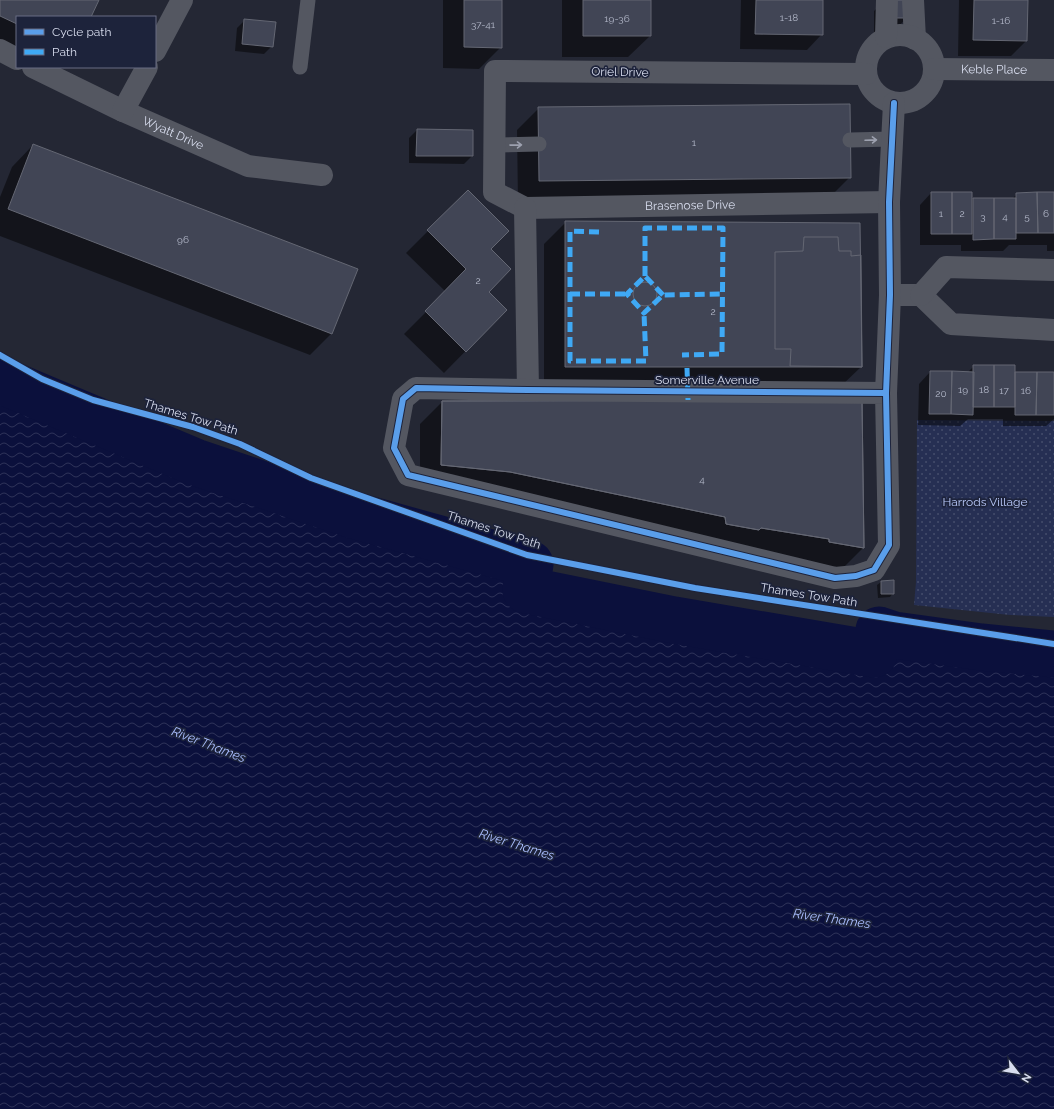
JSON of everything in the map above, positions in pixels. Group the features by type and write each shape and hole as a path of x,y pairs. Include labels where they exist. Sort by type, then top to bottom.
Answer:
{"street":[{"path":"156,49 182,0"},
{"path":"886,37 887,0"},
{"path":"913,0 915,39"},
{"path":"899,35 915,39 928,49 932,57 934,69 930,85 924,93 907,103 894,104 876,94 870,85 866,74 867,63 871,52 886,37 899,35"},
{"path":"0,50 16,58"},
{"name":"Wyatt Drive","path":"35,68 123,111 248,166 322,175"},
{"path":"123,111 146,68"},
{"name":"Keble Place","path":"934,69 1054,70"},
{"name":"Oriel Drive","path":"494,192 495,70 866,74"},
{"name":"Somerville Avenue","path":"886,393 416,388 403,399 394,448 408,475 835,578 856,576 874,570 889,545 886,393 890,295 889,202 894,104"},
{"name":"Brasenose Drive","path":"494,192 525,208 889,202"},
{"path":"525,208 528,390"},
{"path":"921,295 946,268 1054,270"},
{"path":"890,295 921,295 951,324 1054,330"}],"lane":[{"path":"300,67 308,0"},
{"path":"850,140 892,139"},
{"path":"494,145 538,144"}],"green space":[{"name":"Harrods Village","path":"917,420 1054,421 1054,617 1010,615 914,605 916,582"}],"water":[{"name":"River Thames","path":"0,380 195,462 353,515 530,564 526,590 674,620 874,654 879,630 894,635 981,647 1054,654 1054,1109 0,1109"}],"building":[{"path":"0,0 99,0 91,16 16,16 16,24 0,16"},
{"path":"464,0 502,0 502,48 464,47"},
{"path":"583,0 651,0 651,36 583,36"},
{"path":"756,0 823,0 823,35 755,34"},
{"path":"895,0 908,0 908,18 895,18"},
{"path":"974,0 1028,0 1027,41 973,40"},
{"path":"244,19 276,22 273,47 242,44"},
{"path":"850,104 851,178 539,181 538,107"},
{"path":"417,129 473,130 473,156 416,156"},
{"path":"33,144 358,269 332,334 8,209"},
{"path":"468,190 509,231 491,249 511,269 489,292 507,310 466,352 425,311 466,269 427,230"},
{"path":"931,192 952,192 952,234 931,234"},
{"path":"952,192 972,192 972,234 952,234"},
{"path":"1037,192 1038,233 1016,233 1016,193"},
{"path":"1037,192 1054,192 1054,233 1038,233"},
{"path":"973,198 994,198 994,239 973,240"},
{"path":"994,198 1016,198 1016,239 994,239"},
{"path":"565,221 860,223 862,367 565,367"},
{"path":"804,237 838,237 839,251 851,251 851,256 861,255 862,367 790,366 791,349 775,349 775,252 803,251"},
{"path":"645,282 650,283 656,289 656,299 650,305 645,306 640,305 634,299 633,294 634,289 640,283"},
{"path":"973,365 994,365 994,407 973,407"},
{"path":"994,365 1015,365 1015,407 994,407"},
{"path":"930,371 952,371 951,414 929,414"},
{"path":"952,371 974,372 973,415 951,414"},
{"path":"1015,372 1037,372 1036,415 1015,415"},
{"path":"1037,372 1054,372 1054,415 1036,415"},
{"path":"862,400 864,548 829,542 829,539 726,524 725,517 510,472 441,465 442,401"},
{"path":"862,400 864,548 829,542 829,539 726,524 725,517 510,472 441,465 442,401"},
{"path":"894,580 894,594 881,594 881,581"}],"waterway":[{"path":"0,380 195,462 353,515 530,564 526,590 674,620 874,654 879,630 894,635 981,647 1054,654"}],"marked path":[{"path":"645,276 645,228 723,228 722,354 682,355"},
{"path":"599,232 570,231 570,361 646,361 644,313"},
{"path":"663,295 645,276 627,294 644,313 663,295 722,294"},
{"path":"570,294 627,294"},
{"path":"687,368 688,400"}],"cycle path":[{"path":"886,393 416,388 403,399 394,448 408,475 835,578 856,576 874,570 889,545 886,393 890,295 889,202 894,103"},
{"name":"Thames Tow Path","path":"0,355 42,379 93,400 193,427 240,444 311,478 527,555 695,588 1054,644"}]}
